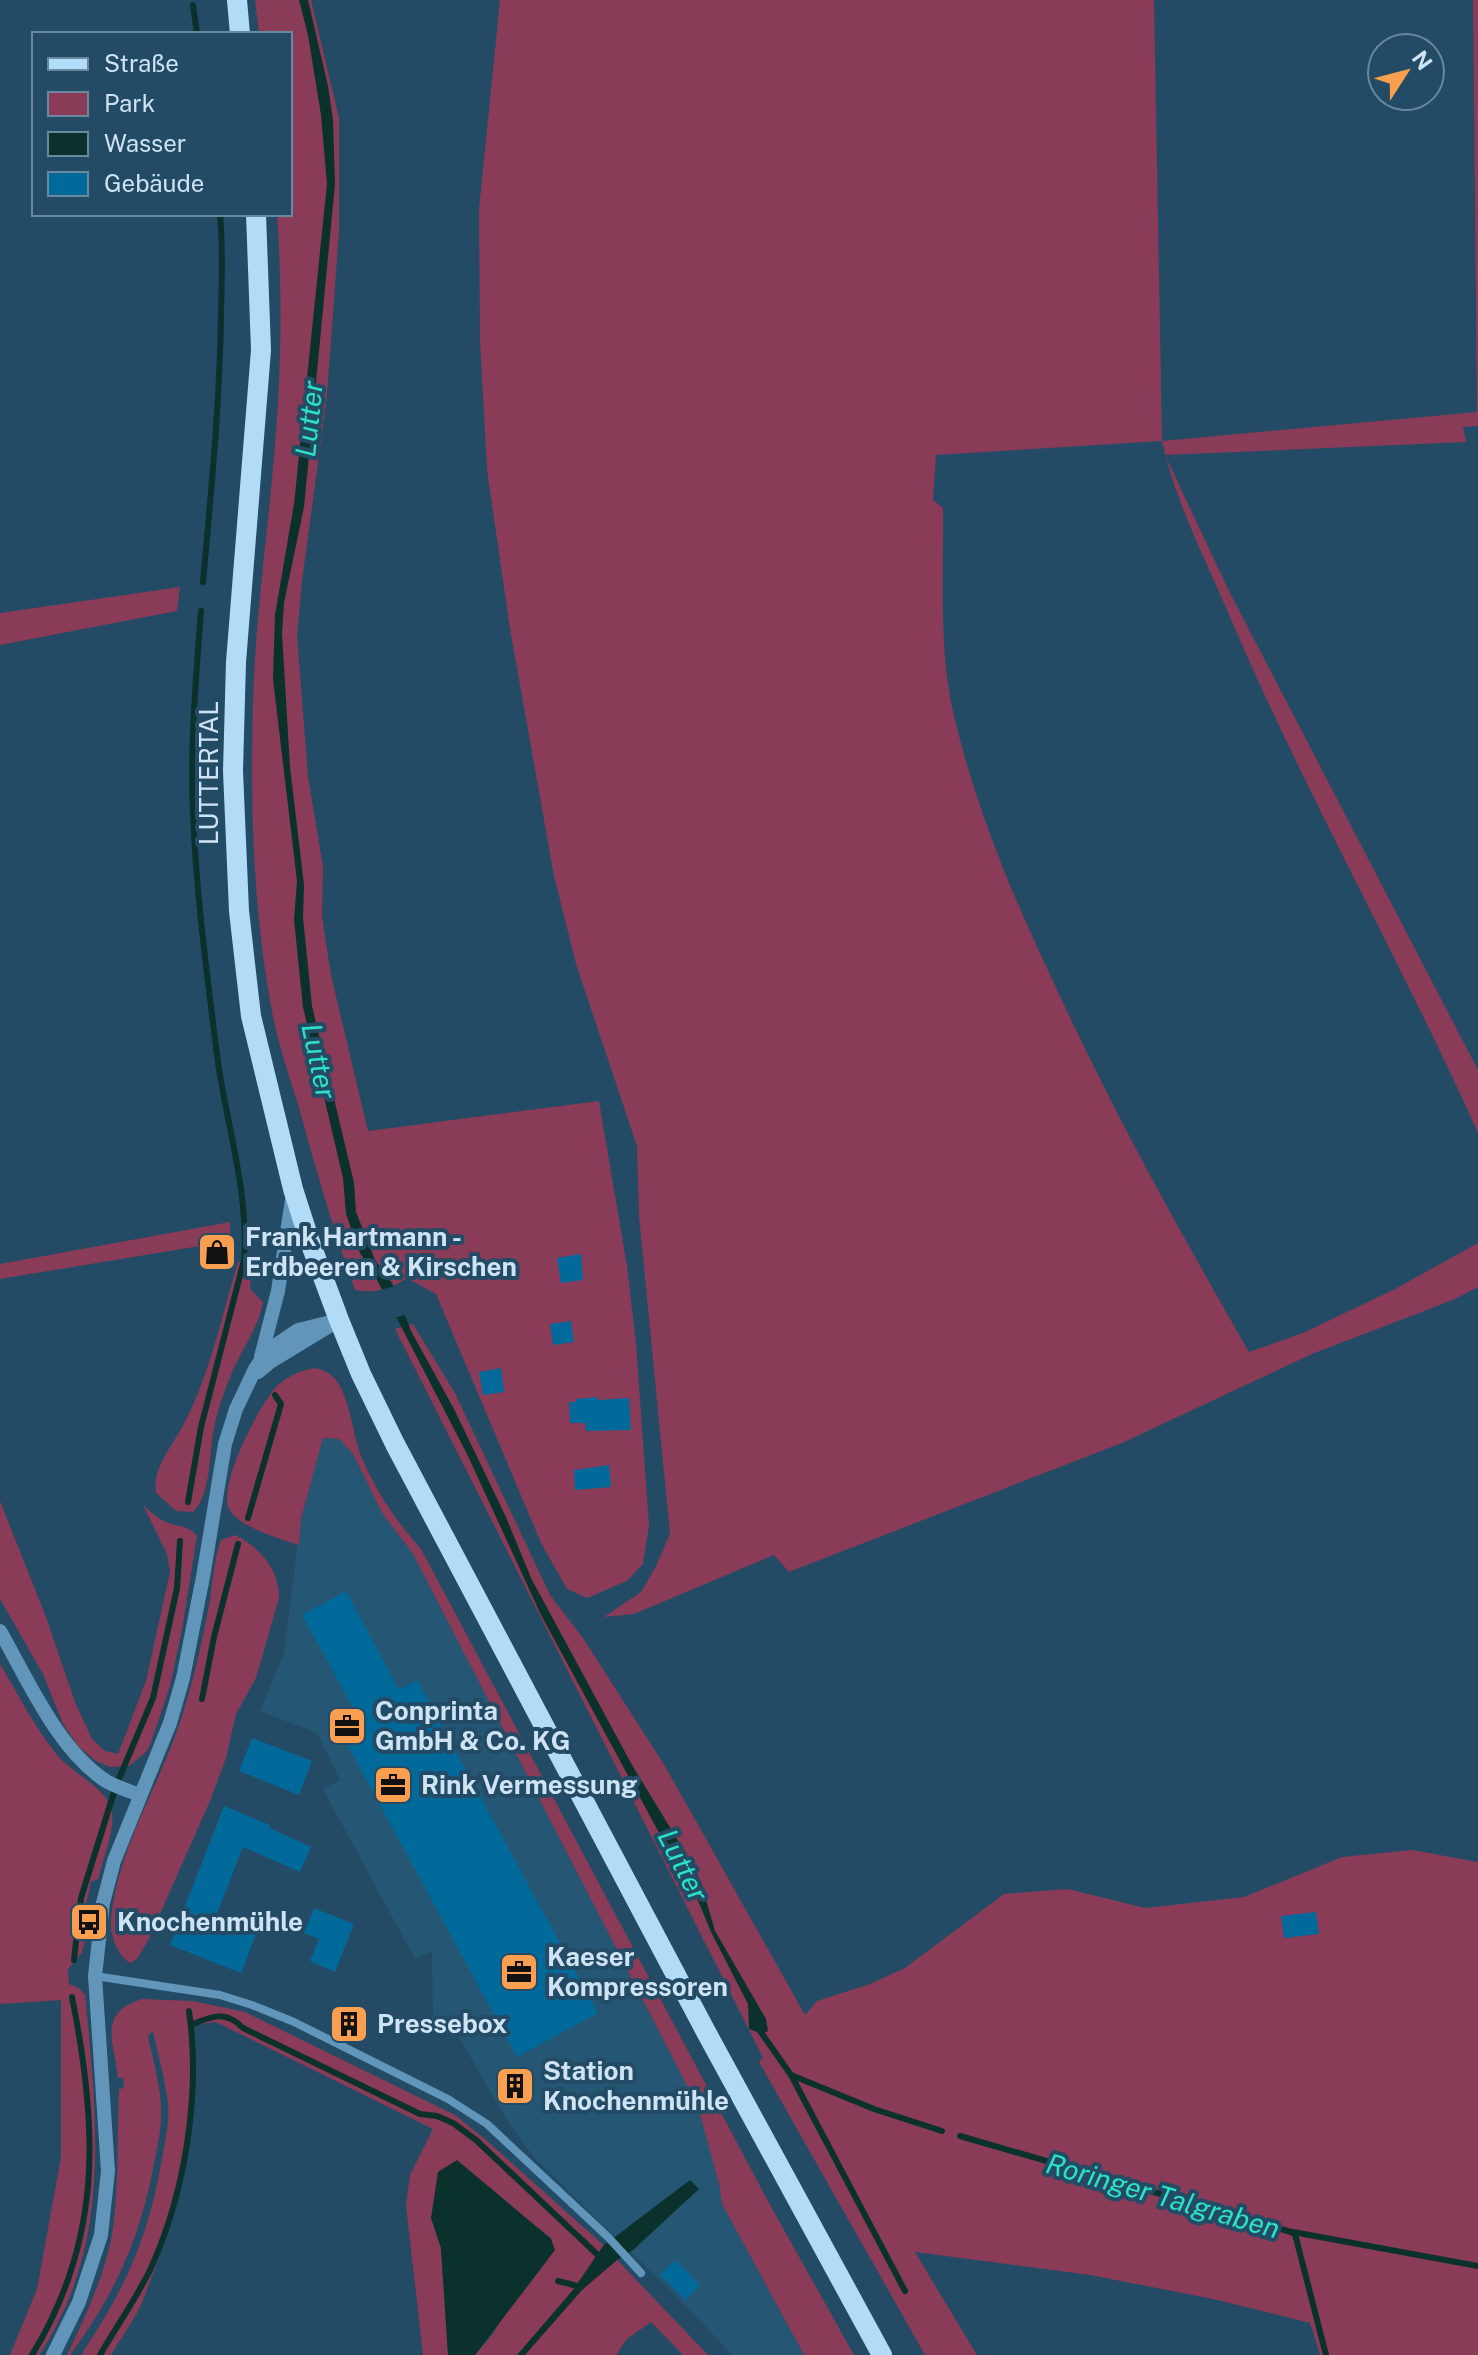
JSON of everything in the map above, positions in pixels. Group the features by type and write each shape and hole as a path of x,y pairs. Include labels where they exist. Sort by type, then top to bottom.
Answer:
{"main road":[{"path":"237,0 240,32"},
{"name":"LUTTERTAL","path":"256,216 261,350 236,662 235,841 251,1016 293,1189 361,1374 432,1515 705,2030 882,2355"}],"street":[{"path":"53,2355 79,2302 101,2235 108,2171 95,1976 103,1903 114,1861 170,1723 183,1678 225,1444 236,1409 261,1359 278,1291 293,1189"},
{"path":"261,1359 286,1336 339,1320"},
{"path":"253,1378 270,1362 306,1343 339,1320"},
{"path":"0,1631 63,1738 83,1764 108,1783 140,1795"},
{"path":"95,1976 220,1995 252,2005 294,2022 448,2099 487,2124 608,2237 641,2273"}],"shaded area":[{"path":"323,1438 339,1439 353,1454 382,1513 413,1554 698,2107 722,2204 804,2355 732,2355 534,2157 510,2125 450,2022 433,2017 432,1951 415,1959 323,1789 340,1780 317,1733 260,1711 284,1654 301,1519"}],"green space":[{"path":"255,0 311,0 339,118 339,232 327,395 297,635 308,776 323,867 322,916 331,975 368,1131 599,1101 627,1266 649,1526 643,1564 627,1581 587,1598 567,1589 541,1543 436,1294 407,1278 382,1290 355,1290 273,1017 257,900 252,742 256,644 278,405 280,277 277,216 292,216 292,32 259,32"},
{"path":"500,0 1154,0 1162,441 936,455 933,500 943,508 944,641 955,720 985,820 1038,949 1122,1122 1249,1352 1303,1333 1395,1289 1478,1243 1478,1287 1453,1300 1312,1354 1122,1443 789,1572 774,1555 634,1614 604,1617 641,1592 670,1534 639,1216 637,1146 576,964 554,876 510,629 487,470 480,342 479,209"},
{"path":"1473,0 1478,0 1478,426 1463,427 1466,442 1165,455 1162,441 1477,412"},
{"path":"1166,457 1229,591 1478,1070 1478,1133 1259,683 1192,530"},
{"path":"180,587 177,611 0,645 0,613"},
{"path":"230,1222 230,1241 0,1279 0,1264"},
{"path":"252,1259 250,1289 263,1302 261,1311 221,1403 204,1494 193,1512 176,1511 156,1493 159,1469 199,1391 238,1262"},
{"path":"413,1324 455,1393 550,1595 583,1638 665,1766 805,2015 817,2001 870,1984 905,1968 1004,1894 1068,1889 1145,1908 1244,1897 1342,1857 1412,1850 1478,1862 1478,2355 1320,2355 1310,2323 1213,2299 1090,2275 915,2252 977,2355 925,2355 759,2062 763,2058 395,1329"},
{"path":"315,1368 332,1375 341,1388 361,1456 373,1482 421,1549 769,2203 854,2355 804,2355 722,2204 698,2107 413,1554 382,1513 353,1454 339,1439 323,1438 301,1519 299,1545 250,1527 229,1509 227,1498 234,1464 261,1409 281,1382"},
{"path":"0,1501 46,1617 75,1702 92,1739 105,1751 118,1754 146,1681 170,1572 167,1554 143,1505 163,1520 187,1528 197,1536 170,1686 151,1743 146,1752 129,1766 110,1767 96,1761 78,1746 63,1724 43,1674 0,1599"},
{"path":"235,1535 253,1546 267,1561 276,1578 279,1598 256,1678 236,1714 226,1758 210,1801 148,1941 137,1959 130,1963 118,1950 112,1932 115,1893 131,1841 187,1700 204,1633 221,1540"},
{"path":"0,1664 49,1745 104,1796 112,1811 110,1836 98,1879 91,1882 82,1923 88,1925 82,1953 68,1969 69,1984 85,1995 90,2042 95,2135 89,2225 79,2270 63,2313 39,2355 10,2355 37,2289 61,2157 61,2000 0,2004"},
{"path":"142,1999 193,2001 245,2012 455,2115 601,2243 708,2355 683,2355 651,2322 627,2339 616,2355 475,2355 492,2335 551,2238 512,2208 431,2218 441,2248 448,2355 423,2355 406,2206 410,2175 433,2129 216,2022 192,2025 195,2088 188,2151 174,2213 144,2298 111,2355 81,2355 122,2287 141,2242 155,2192 168,2111 153,2031 148,2036 159,2085 161,2115 148,2191 133,2241 113,2288 86,2332 67,2355 102,2272 114,2220 119,2089 124,2088 123,2078 118,2078 112,2042 113,2021 118,2012"}],"water":[{"name":"Lutter","path":"299,0 308,0 328,86 333,120 335,184 304,507 284,603 282,633 290,767 304,885 303,918 312,1006 354,1183 356,1212 375,1260 392,1283 411,1331 454,1409 505,1515 532,1580 632,1765 701,1882 715,1931 766,2019 768,2031 762,2034 749,2029 748,2004 711,1932 692,1886 663,1840 541,1615 468,1456 360,1253 346,1214 343,1178 303,1007 294,920 297,881 273,679 275,615 294,504 327,184 321,115"},
{"path":"457,2160 551,2239 555,2250 475,2355 448,2355 441,2248 431,2218 438,2172"},
{"path":"690,2180 699,2189 633,2250 582,2290 525,2355 517,2355 573,2290 603,2246"}],"pier":[{"path":"395,1286 409,1314 393,1318 380,1290"}],"building":[{"path":"581,1254 583,1280 561,1283 557,1258"},
{"path":"571,1321 574,1342 553,1345 550,1324"},
{"path":"501,1368 504,1392 483,1395 479,1372"},
{"path":"598,1397 598,1400 629,1398 631,1430 586,1431 585,1423 570,1423 569,1402"},
{"path":"609,1465 611,1487 575,1490 574,1470"},
{"path":"346,1591 399,1690 417,1680 598,2013 517,2057 336,1724 356,1713 302,1615"},
{"path":"252,1738 312,1761 299,1795 239,1771"},
{"path":"224,1806 270,1825 270,1828 311,1847 300,1872 243,1847 216,1916 257,1932 241,1973 170,1945"},
{"path":"314,1908 354,1924 335,1972 310,1961 319,1939 304,1933"},
{"path":"1316,1912 1319,1934 1284,1938 1281,1916"},
{"path":"675,2260 700,2285 686,2300 660,2275"}],"waterway":[{"path":"193,5 197,32"},
{"path":"203,582 219,380 220,216"},
{"path":"188,1502 201,1427 244,1260 245,1234 240,1183 217,1055 197,873 192,762 201,611"},
{"path":"248,1518 281,1404 275,1395"},
{"path":"118,1781 153,1698 177,1588 180,1541"},
{"path":"202,1699 238,1544"},
{"path":"74,1960 81,1898 114,1792"},
{"path":"32,2355 55,2312 72,2268 83,2225 88,2181 87,2091 72,1997"},
{"path":"100,2355 139,2292 173,2209 191,2109 193,2076 189,2011"},
{"path":"191,2025 218,2016 231,2019 243,2028 420,2114 437,2116 453,2123 476,2140 601,2258"},
{"name":"Roringer Talgraben","path":"758,2028 791,2075 874,2109 942,2131"},
{"path":"791,2075 905,2291"},
{"name":"Roringer Talgraben","path":"960,2136 1295,2234 1326,2355"},
{"path":"1293,2232 1478,2266"},
{"path":"558,2281 581,2287"}],"place":[{"name":"Frank Hartmann - Erdbeeren & Kirschen","path":"217,1252"},
{"name":"Conprinta GmbH & Co. KG","path":"347,1726"},
{"name":"Rink Vermessung","path":"393,1785"},
{"name":"Knochenmühle","path":"89,1922"},
{"name":"Kaeser Kompressoren","path":"519,1972"},
{"name":"Pressebox","path":"349,2024"},
{"name":"Station Knochenmühle","path":"515,2086"}]}
